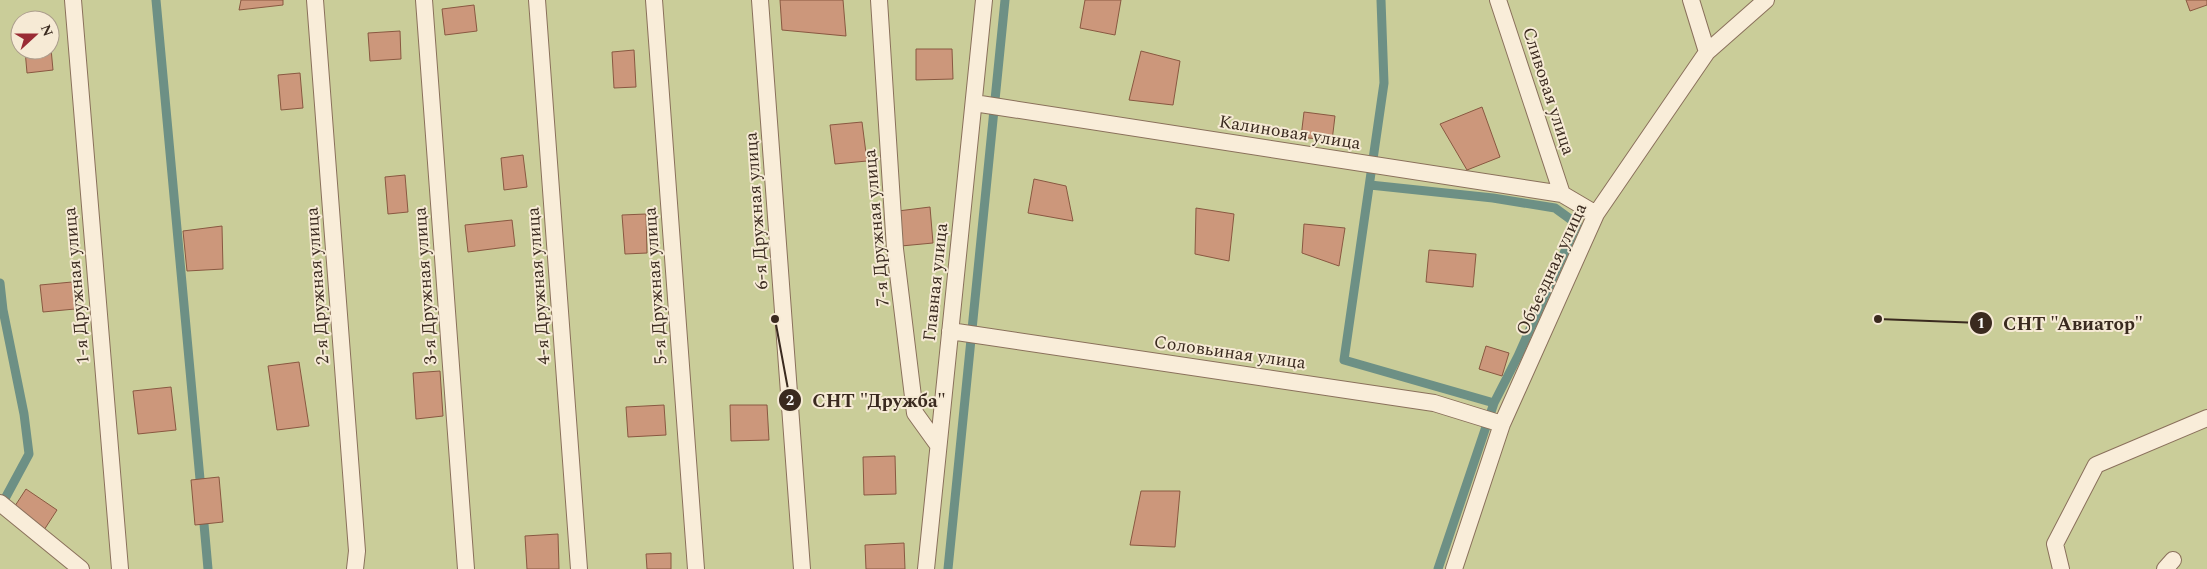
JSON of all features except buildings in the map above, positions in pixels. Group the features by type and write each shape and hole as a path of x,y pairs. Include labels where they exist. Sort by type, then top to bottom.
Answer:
{"lane":[{"name":"1-я Дружная улица","path":"72,0 120,569"},
{"name":"2-я Дружная улица","path":"315,0 357,551 355,569"},
{"name":"3-я Дружная улица","path":"424,0 466,569"},
{"name":"4-я Дружная улица","path":"538,0 579,569"},
{"name":"5-я Дружная улица","path":"654,0 696,569"},
{"name":"6-я Дружная улица","path":"760,0 802,569"},
{"name":"7-я Дружная улица","path":"879,0 895,250 915,413 938,445"},
{"name":"Главная улица","path":"926,569 984,0"},
{"name":"Сливовая улица","path":"1498,0 1562,194"},
{"path":"1691,0 1708,52"},
{"name":"Объездная улица","path":"1454,569 1502,424 1596,214 1708,52 1766,0"},
{"name":"Калиновая улица","path":"974,103 1562,194 1596,214"},
{"name":"Соловьиная улица","path":"950,330 1434,402 1502,424"},
{"path":"2061,569 2055,544 2096,466 2207,418"},
{"path":"0,503 81,569"}],"green space":[{"path":"0,0 2207,0 2207,569 0,569"}],"waterway":[{"path":"156,0 201,490"},
{"path":"948,569 1005,0"},
{"path":"1381,0 1384,83 1344,360 1494,403"},
{"path":"1370,185 1493,198 1555,208 1577,224 1518,356 1494,403 1438,569"},
{"path":"0,283 3,310 24,414 29,454 1,506"},
{"path":"203,513 208,569"}],"place":[{"name":"СНТ \"Дружба\"","path":"775,319"},
{"name":"СНТ \"Авиатор\"","path":"1878,319"}]}
